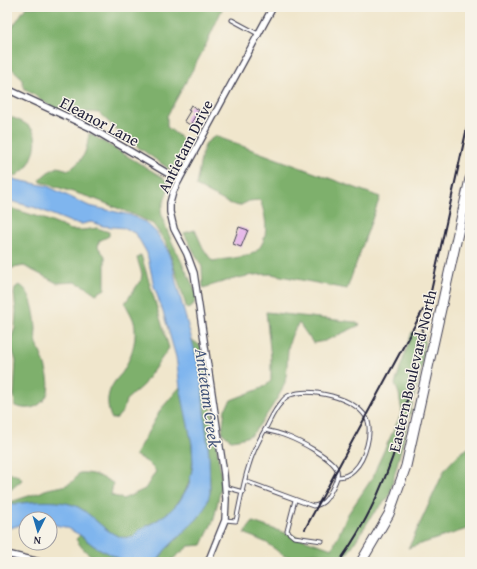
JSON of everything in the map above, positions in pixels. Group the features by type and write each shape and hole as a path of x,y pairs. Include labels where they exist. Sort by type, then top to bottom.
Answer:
{"main road":[{"name":"Eastern Boulevard North","path":"361,562 389,514 406,466 470,179"}],"street":[{"name":"Antietam Drive","path":"208,562 225,520 225,488 194,273 187,254 174,228 170,212 170,203 173,192 179,180 273,7"},
{"name":"Eleanor Lane","path":"7,89 89,127 179,180"},
{"path":"7,554 38,562"}],"lane":[{"path":"232,20 258,34"},
{"path":"225,520 236,521 249,462 274,412 281,402 290,395 300,393 321,393 333,396 358,408 366,417 369,435 361,461 348,475 337,477"},
{"path":"244,481 313,506 322,503 331,493 337,477 337,470 334,464 285,436 265,430"},
{"path":"225,488 243,492"},
{"path":"295,500 287,531 294,537 322,541"}],"green space":[{"path":"26,7 223,7 204,49 167,116 167,127 184,140 182,151 172,171 128,140 99,113 76,113 53,108 24,88 21,77 7,64 7,35"},
{"path":"7,116 28,125 33,131 36,142 32,159 26,168 16,176 7,174"},
{"path":"89,133 162,177 170,184 161,211 171,240 198,296 192,307 187,309 167,244 153,224 95,199 41,182 40,179 48,172 58,167 69,170 78,163 86,150"},
{"path":"215,136 380,197 347,289 271,274 262,274 228,280 203,288 202,267 184,233 195,230 203,248 212,261 240,257 255,252 263,241 266,227 260,200 249,201 239,206 228,203 196,186 202,153 206,143"},
{"path":"7,207 42,218 71,230 97,228 109,232 109,236 99,241 98,247 105,256 105,289 96,294 75,282 57,283 24,266 7,269"},
{"path":"141,255 169,348 143,385 126,400 123,411 117,418 112,419 108,407 110,390 125,368 134,344 135,325 125,303 141,280 142,274 137,258"},
{"path":"19,285 30,297 36,323 36,340 45,364 49,381 49,389 46,397 35,407 28,408 15,406 14,395 16,361 11,345 11,339 15,328 16,311 14,294 15,288"},
{"path":"266,312 354,322 360,325 325,341 313,343 299,323 294,331 289,345 284,386 276,401 252,434 231,440 222,433 225,409 231,400 262,388 271,381 271,358"},
{"path":"412,332 425,334 422,365 389,497 373,514 342,562 334,562 318,553 295,557 284,556 267,543 244,533 253,522 332,549 348,514 373,477 402,412 399,394 395,384"},
{"path":"191,339 202,347 222,482 214,519 202,545 189,546 169,562 152,562 159,559 165,550 183,533 210,493 209,455 202,383 199,366"},
{"path":"180,387 191,436 192,467 189,482 182,496 167,514 142,529 133,537 122,537 109,532 83,510 71,504 43,502 7,505 7,503 45,490 69,484 79,473 93,474 113,483 111,495 123,499 145,489 156,471 147,462 135,455 161,409"},
{"path":"470,447 470,528 408,548 445,469 460,453"},
{"path":"7,472 19,476 22,480 7,493"},
{"path":"80,535 94,546 127,562 104,560 92,556 76,539"}],"water":[{"name":"Antietam Creek","path":"7,178 47,186 89,206 130,215 145,222 156,232 167,249 173,266 202,383 209,455 210,493 205,509 197,519 165,550 159,559 152,562 126,562 94,546 80,535 65,527 58,526 58,511 18,511 18,526 7,529 7,505 33,502 62,502 71,504 83,510 115,535 122,537 133,537 139,530 169,512 179,502 189,485 193,464 192,444 180,387 176,357 154,286 147,253 136,234 125,228 103,226 91,222 82,224 73,223 36,208 7,200"}],"building":[{"path":"191,105 199,110 190,125 184,121 190,111 188,110"},
{"path":"239,227 248,230 241,247 233,244"}],"railway":[{"path":"339,562 358,533 374,502 388,470 399,437 470,114"},
{"path":"305,529 423,310"}]}
